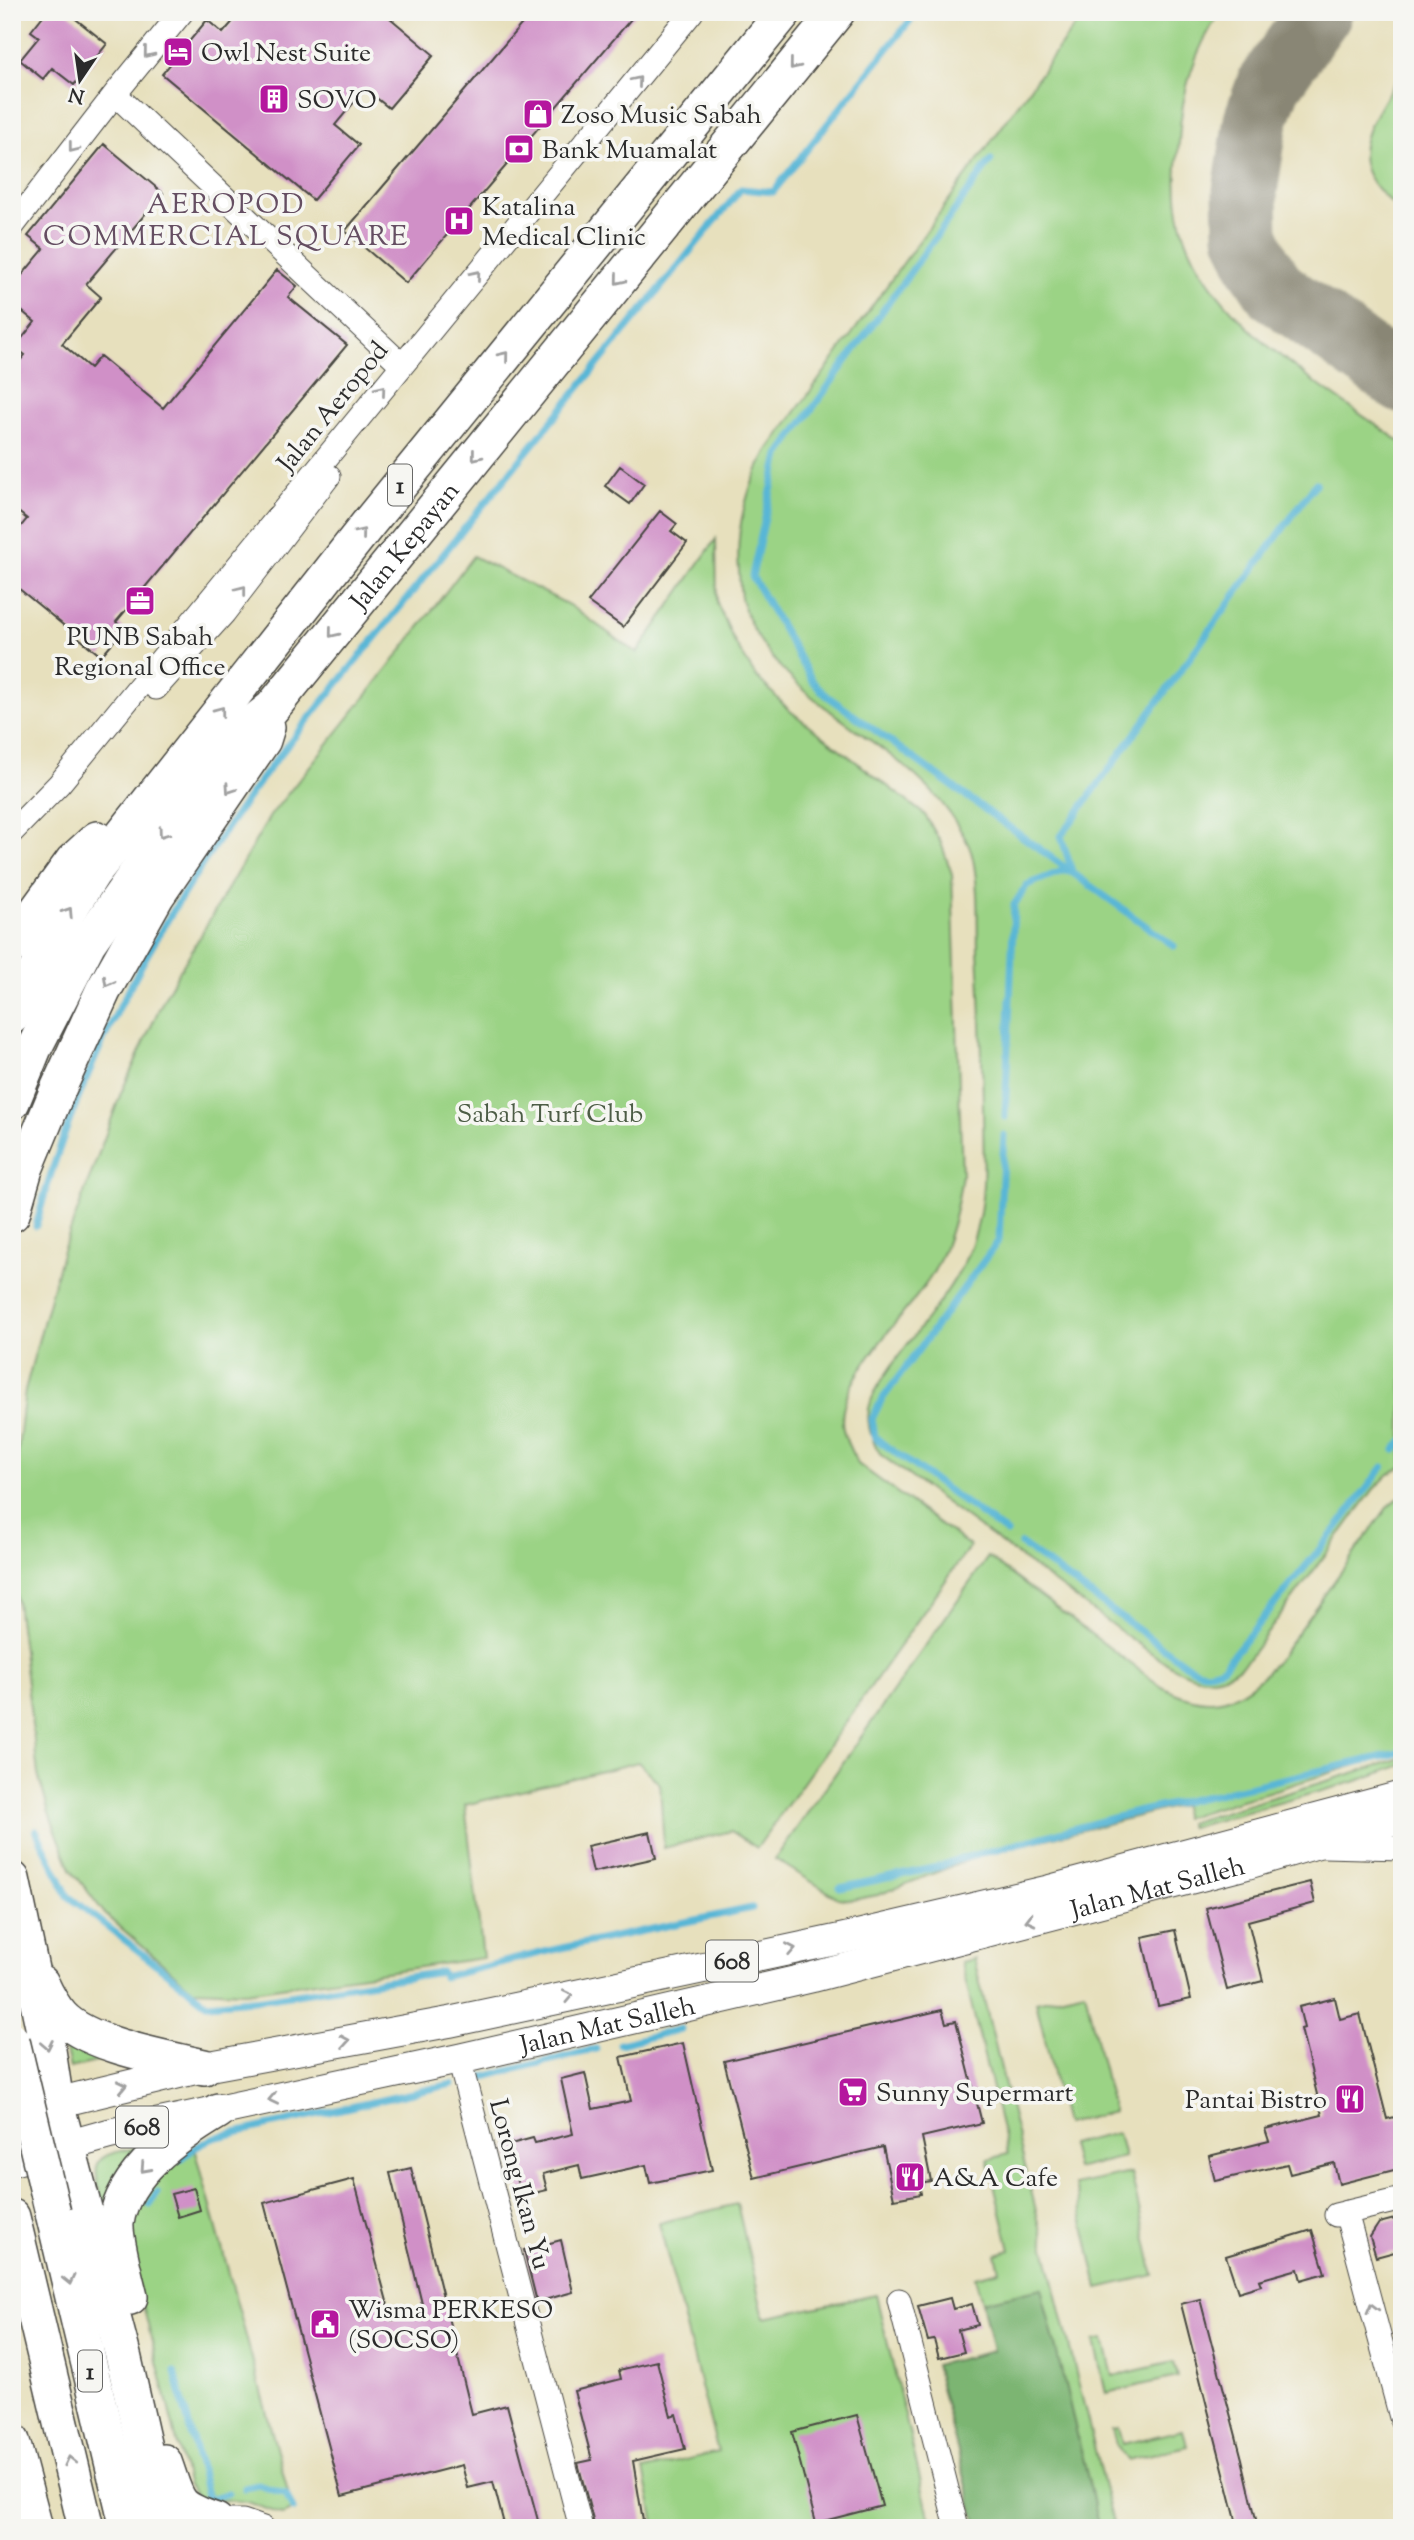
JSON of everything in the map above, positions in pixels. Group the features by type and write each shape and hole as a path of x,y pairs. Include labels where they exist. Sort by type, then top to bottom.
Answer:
{"highway":[{"name":"Jalan Kepayan","path":"12,1102 34,1048 51,979 60,924 92,874 377,513 784,12"},
{"name":"Jalan Kepayan","path":"12,1016 88,943 204,776 243,731 272,708 837,12"},
{"path":"12,1214 25,1169 103,990 157,895 263,740 272,708"},
{"path":"12,945 73,861 186,756"},
{"path":"12,1879 29,1954 56,2103 124,2359 162,2528"},
{"path":"29,1954 44,1990 62,2017 89,2034 130,2050 204,2067"},
{"name":"1","path":"12,2041 128,2528"},
{"path":"124,2359 136,2328 116,2224 127,2190 148,2164 197,2123 218,2111"},
{"name":"1","path":"12,2217 86,2528"},
{"path":"12,2441 35,2528"},
{"path":"145,2455 163,2460 179,2503 210,2524"}],"main road":[{"name":"Jalan Mat Salleh","path":"12,2115 204,2067 449,2022 845,1938 1050,1890 1402,1796"},
{"name":"Jalan Mat Salleh","path":"12,2161 67,2144 459,2059 813,1977 1115,1899 1402,1818"}],"street":[{"path":"12,227 182,12"},
{"name":"Jalan Aeropod","path":"12,834 59,784 692,12"},
{"path":"115,94 402,365"},
{"path":"1309,1845 1402,1848"},
{"name":"Lorong Ikan Yu","path":"459,2059 581,2528"},
{"path":"1402,2199 1341,2213 1402,2421"},
{"path":"899,2300 957,2528"},
{"path":"210,2524 243,2521 263,2528"}],"green space":[{"path":"1085,12 1221,12 1196,58 1182,107 1177,190 1178,206 1188,244 1207,280 1233,313 1265,343 1299,371 1402,443 1402,1467 1389,1474 1374,1489 1248,1659 1233,1671 1219,1677 1190,1675 1148,1651 881,1455 874,1443 868,1415 873,1395 951,1284 966,1258 978,1221 984,1144 975,870 966,839 937,797 910,771 814,698 784,671 760,641 743,605 740,588 738,555 744,508 754,478 768,450"},
{"path":"1402,71 1402,213 1369,177 1363,150 1372,122"},
{"name":"Sabah Turf Club","path":"716,539 717,603 735,643 755,675 789,710 925,815 941,843 952,874 962,1175 958,1200 948,1237 933,1273 861,1369 850,1390 843,1410 843,1429 858,1464 970,1546 757,1848 731,1831 664,1848 660,1784 638,1762 465,1805 483,1958 246,1992 193,1990 105,1914 71,1869 49,1813 38,1774 12,1561 12,1501 25,1390 62,1253 121,1093 164,998 270,816 389,667 473,556 569,605 637,653"},
{"path":"1402,1495 1402,1751 1183,1818 1182,1805 978,1856 878,1895 852,1900 838,1898 775,1859 988,1557 1162,1687 1196,1700 1211,1701 1237,1694 1263,1676 1276,1662 1387,1508"},
{"path":"1402,1758 1402,1765 1357,1781 1190,1828 1188,1823"},
{"path":"974,1959 1114,2527 1100,2528 1041,2289 982,2302 975,2277 1000,2271 996,2254 1010,2250 988,2159 1008,2154 961,1962"},
{"path":"1085,1991 1113,2112 1065,2124 1036,2002"},
{"path":"56,2008 150,2050 70,2068"},
{"path":"1118,2133 1124,2157 1076,2169 1070,2144"},
{"path":"140,2147 103,2209 97,2180 98,2163 111,2154"},
{"path":"195,2148 293,2510 283,2515 248,2502 225,2500 210,2503 200,2500 188,2486 132,2261 131,2226 142,2202 159,2174 178,2155"},
{"path":"1131,2173 1154,2275 1098,2288 1075,2185"},
{"path":"737,2204 764,2318 876,2295 932,2528 656,2528 644,2470 718,2452 659,2223"},
{"path":"1041,2288 1100,2528 978,2528 935,2365 993,2351 982,2302"},
{"path":"1104,2339 1113,2376 1173,2362 1177,2377 1106,2393 1094,2341"},
{"path":"1118,2428 1122,2444 1183,2430 1187,2446 1127,2460 1116,2445 1112,2429"}],"building":[{"path":"46,12 67,12 107,44 74,85 52,68 43,79 20,60 39,37 31,31"},
{"name":"SOVO","path":"241,12 383,12 434,55 389,108 365,89 335,125 359,145 313,200 162,74 207,20 223,33"},
{"path":"532,12 637,12 406,283 345,231"},
{"path":"104,144 163,193 86,284 101,297 62,344 90,368 100,356 163,408 277,270 297,286 288,297 347,345 116,622 124,629 101,656 12,583 12,537 27,519 12,507 12,370 25,355 15,347 35,322 12,303 12,287 44,249 28,236"},
{"path":"620,466 644,484 630,504 605,486"},
{"path":"660,511 677,524 671,531 687,543 623,627 588,602"},
{"path":"650,1832 656,1858 593,1872 587,1846"},
{"path":"1310,1882 1315,1903 1248,1921 1263,1981 1227,1990 1206,1908"},
{"path":"1175,1930 1191,1999 1158,2006 1142,1937"},
{"name":"Pantai Bistro","path":"1335,1998 1340,2019 1360,2014 1387,2119 1402,2115 1402,2168 1339,2184 1334,2163 1290,2174 1287,2164 1215,2181 1209,2156 1269,2141 1265,2129 1322,2115 1301,2029 1304,2028 1299,2007"},
{"name":"Sunny Supermart","path":"942,2010 946,2023 956,2021 982,2123 922,2137 931,2181 919,2183 921,2194 894,2199 883,2147 754,2178 724,2061"},
{"path":"683,2043 712,2170 650,2183 646,2165 582,2179 579,2165 543,2174 547,2190 521,2196 507,2145 533,2138 535,2143 573,2134 561,2079 585,2073 593,2109 631,2101 621,2057"},
{"name":"Wisma PERKESO (SOCSO)","path":"411,2168 472,2414 507,2405 540,2528 505,2528 493,2482 468,2488 462,2465 342,2496 264,2203 354,2179 392,2320 424,2312 390,2173"},
{"path":"194,2188 200,2210 178,2217 171,2194"},
{"path":"1402,2217 1402,2250 1376,2257 1370,2237 1379,2223"},
{"path":"1312,2230 1325,2273 1301,2280 1298,2269 1259,2280 1261,2285 1238,2292 1226,2256"},
{"path":"561,2240 573,2292 537,2302 524,2250"},
{"path":"950,2298 953,2309 972,2304 978,2325 958,2330 964,2352 939,2358 934,2340 928,2341 918,2306"},
{"path":"1200,2299 1258,2528 1238,2528 1181,2304"},
{"path":"657,2361 671,2416 676,2414 685,2449 633,2461 643,2521 632,2523 633,2528 595,2528 578,2463 592,2460 574,2391 621,2379 619,2370"},
{"path":"857,2415 882,2506 816,2523 792,2432"}],"waterway":[{"path":"36,1226 77,1101 132,983 198,870 273,763 741,189 773,192 917,12"},
{"path":"991,160 779,455 752,576 813,682 826,695 1174,946"},
{"path":"1005,1117 1014,905 1027,885 1062,871 1072,871 1061,836 1316,483"},
{"path":"1004,1135 999,1240 881,1401 872,1419 875,1437 882,1443 1007,1533"},
{"path":"1395,1450 1402,1441"},
{"path":"1021,1544 1188,1666 1202,1671 1214,1671 1223,1667 1337,1528 1383,1467"},
{"path":"840,1888 942,1866 1128,1814 1398,1753"},
{"path":"36,1830 68,1896 207,2004 263,1999 441,1972 443,1977 557,1949 752,1908"},
{"path":"620,2044 681,2029"},
{"path":"476,2079 596,2049"},
{"path":"181,2159 213,2138 452,2084"},
{"path":"150,2204 157,2193"},
{"path":"175,2372 208,2499 228,2493"},
{"path":"245,2488 258,2485 286,2494 293,2510"}],"taxiway":[{"path":"1320,12 1269,84 1256,120 1245,191 1246,235 1259,265 1276,291 1402,381"}],"railway":[{"path":"12,18 15,12"}],"place":[{"name":"Owl Nest Suite","path":"178,52"},
{"name":"SOVO","path":"274,99"},
{"name":"Zoso Music Sabah","path":"538,114"},
{"name":"Bank Muamalat","path":"519,149"},
{"name":"Katalina Medical Clinic","path":"459,221"},
{"name":"PUNB Sabah Regional Office","path":"140,601"},
{"name":"Sunny Supermart","path":"853,2092"},
{"name":"Pantai Bistro","path":"1350,2099"},
{"name":"A&A Cafe","path":"910,2177"},
{"name":"Wisma PERKESO (SOCSO)","path":"325,2324"}],"district":[{"name":"AEROPOD COMMERCIAL SQUARE","path":"226,219"}]}
